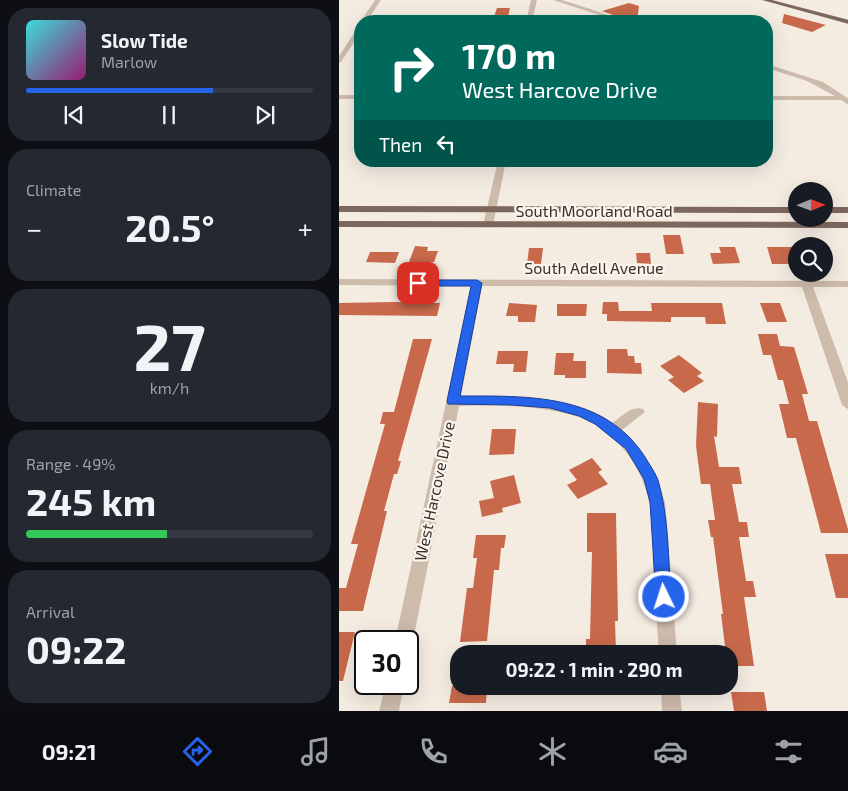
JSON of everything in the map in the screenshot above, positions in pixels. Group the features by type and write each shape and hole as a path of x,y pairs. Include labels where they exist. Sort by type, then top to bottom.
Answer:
{"main road":[{"path":"765,0 848,22"},
{"name":"South Moorland Road","path":"339,209 788,210"},
{"path":"833,210 848,210"},
{"name":"South Moorland Road","path":"339,224 848,225"}],"street":[{"path":"368,15 378,0"},
{"path":"530,15 534,0"},
{"path":"556,0 605,15"},
{"path":"339,61 354,37"},
{"path":"773,68 825,85 845,100"},
{"path":"339,98 354,98"},
{"path":"773,98 845,100"},
{"path":"488,225 501,167"},
{"name":"South Adell Avenue","path":"339,282 848,284"},
{"name":"West Harcove Drive","path":"406,630 477,283"},
{"path":"806,284 848,405"},
{"path":"453,401 512,400 550,403 583,413 613,430 631,446 651,478 657,502 667,645"},
{"path":"613,430 638,412"},
{"path":"389,711 393,695"},
{"path":"671,695 672,711"}],"building":[{"path":"629,3 639,6 638,15 613,15 602,11"},
{"path":"497,8 510,8 508,15 494,15"},
{"path":"784,14 826,25 812,32 782,23"},
{"path":"663,235 680,235 684,254 666,254"},
{"path":"415,246 428,247 427,251 438,251 434,262 409,262"},
{"path":"719,247 735,247 740,263 713,264 710,253 721,253"},
{"path":"767,247 788,247 788,264 772,264"},
{"path":"529,248 543,248 541,264 527,264"},
{"path":"370,252 399,252 395,263 366,262"},
{"path":"636,253 650,253 651,264 637,263"},
{"path":"603,302 618,302 619,311 652,311 651,303 722,303 726,324 706,324 705,317 671,317 671,322 607,321 607,314 602,314"},
{"path":"339,303 440,303 437,316 339,315"},
{"path":"509,303 537,305 535,322 518,322 518,316 506,316"},
{"path":"760,303 780,303 787,322 767,322"},
{"path":"557,304 587,304 586,316 557,316"},
{"path":"758,334 777,334 780,346 794,347 808,394 802,394 809,421 817,421 849,533 821,533 796,438 787,438 779,404 789,404 783,380 778,380 771,355 763,355"},
{"path":"413,339 432,339 398,461 401,461 397,474 394,474 384,511 387,511 363,611 339,611 339,588 346,588 358,544 351,544 385,424 380,424 383,412 394,412"},
{"path":"607,349 627,349 628,356 634,356 635,363 641,363 642,374 607,373"},
{"path":"498,351 528,351 526,372 513,372 514,364 496,364"},
{"path":"556,353 574,353 573,361 586,361 586,378 565,378 565,375 554,375"},
{"path":"679,355 702,373 697,376 704,381 684,393 668,380 674,377 660,366"},
{"path":"698,402 718,404 717,437 714,436 719,467 739,467 742,484 732,484 739,522 747,522 749,537 739,537 746,581 753,581 756,597 744,597 754,666 738,666 738,645 725,645 721,614 723,614 713,537 711,537 708,520 715,520 710,484 701,484 696,446"},
{"path":"492,429 516,429 514,454 489,455"},
{"path":"592,458 602,470 598,472 608,484 578,499 567,485 577,480 569,470"},
{"path":"514,475 521,503 502,508 503,512 482,517 479,501 494,498 490,481"},
{"path":"587,513 616,513 618,621 615,621 616,645 586,645 586,639 590,639 592,552 587,552"},
{"path":"476,535 506,535 504,548 501,548 499,570 494,570 487,641 460,642 467,588 473,588 477,558 473,558"},
{"path":"825,554 849,554 849,598 836,598"},
{"path":"339,632 354,632 343,681 339,681"},
{"path":"738,692 764,692 767,711 734,711 731,695 738,695"},
{"path":"450,695 486,695 486,703 449,703"}],"route":[{"path":"418,283 477,283 453,401 512,400 550,403 583,413 599,421 613,430 631,446 651,478 657,502 664,597"}]}
